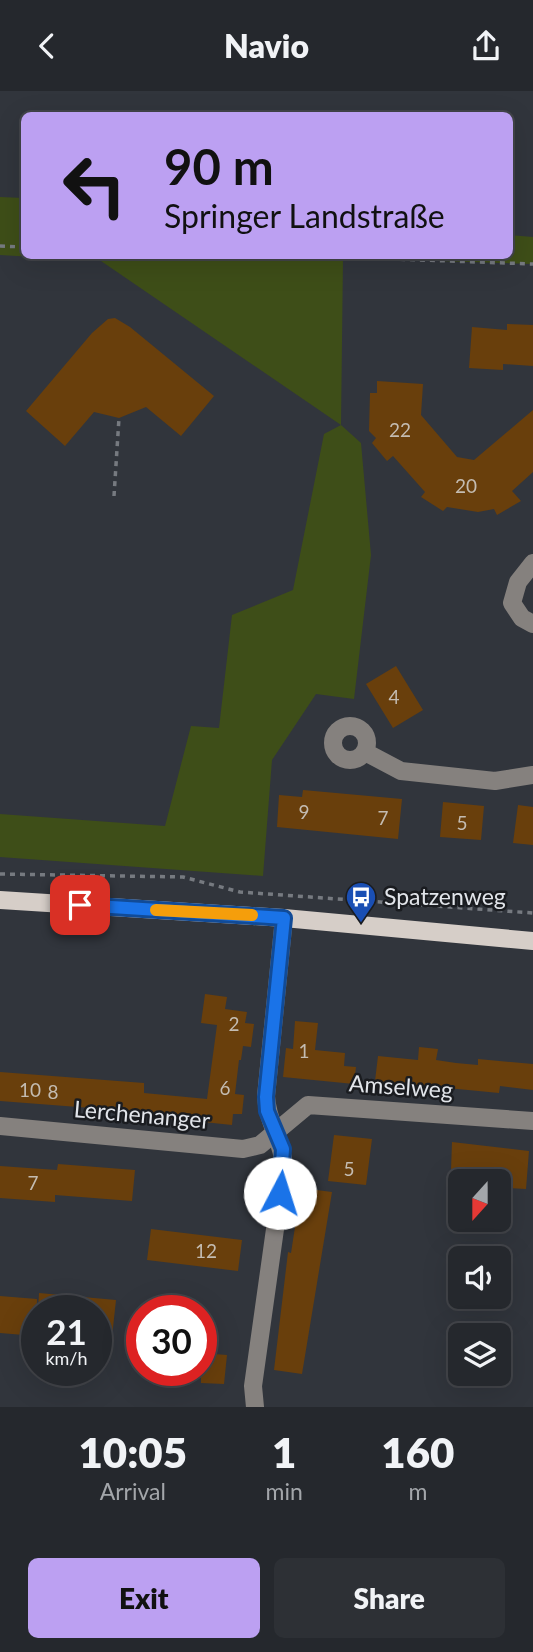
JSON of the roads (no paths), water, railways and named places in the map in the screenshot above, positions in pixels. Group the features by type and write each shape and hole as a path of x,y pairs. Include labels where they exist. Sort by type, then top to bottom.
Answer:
{"main road":[{"path":"0,900 284,918 533,940"}],"street":[{"path":"533,563 518,582 512,603 522,618 533,624"},
{"path":"365,751 401,771 495,781 533,775"},
{"path":"255,1407 253,1386 284,1165 283,1149 267,1111 266,1097 284,918"},
{"name":"Amselweg","path":"276,1133 307,1105 533,1121"},
{"name":"Lerchenanger","path":"0,1126 243,1149 261,1145 276,1133"}],"place":[{"name":"Spatzenweg","path":"361,924"}]}
